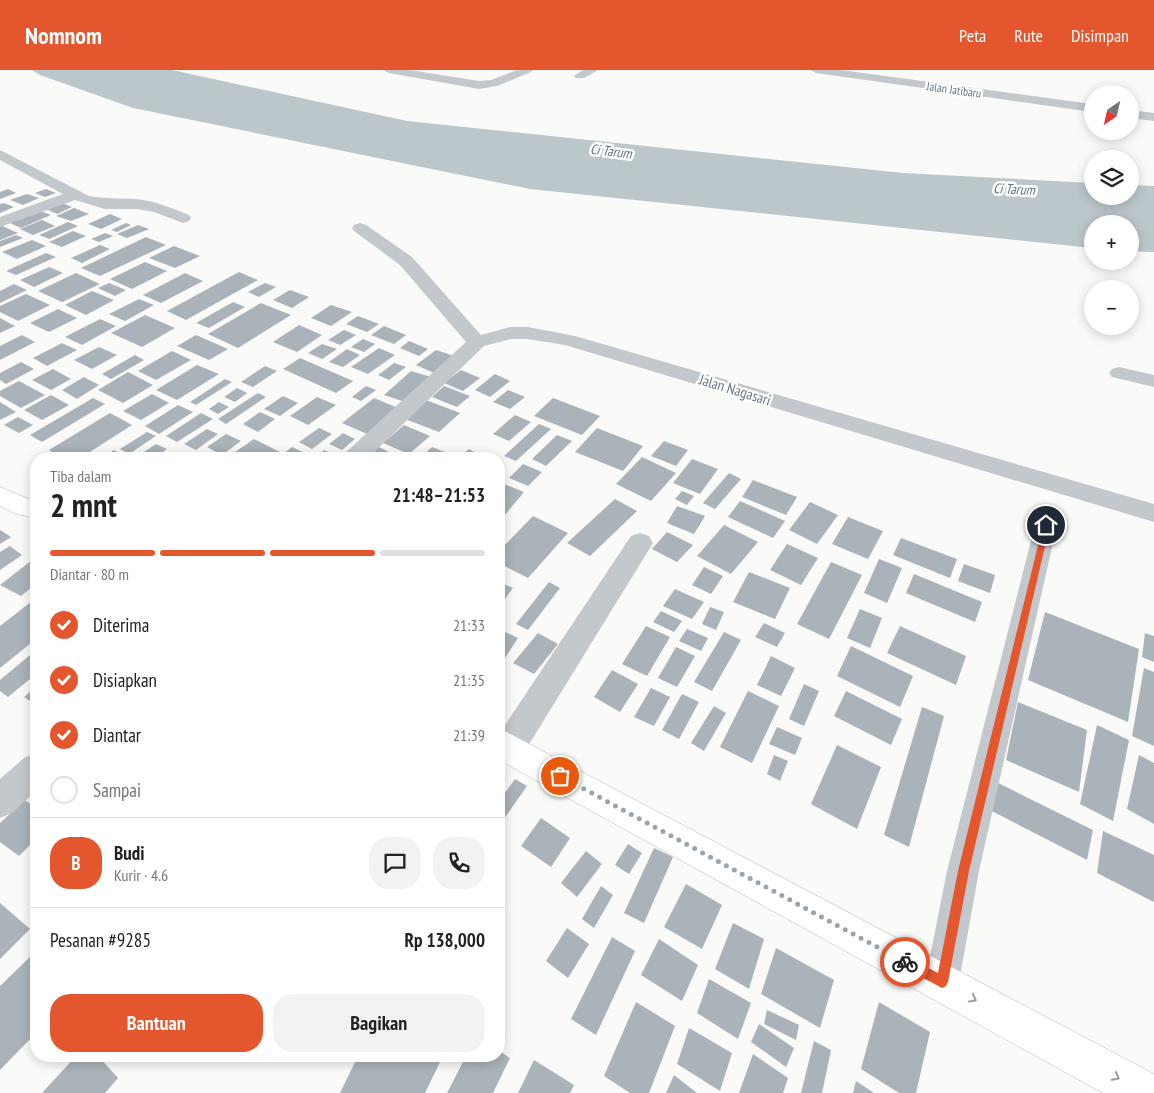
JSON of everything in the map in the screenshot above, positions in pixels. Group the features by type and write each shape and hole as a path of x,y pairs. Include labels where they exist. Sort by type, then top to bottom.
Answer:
{"main road":[{"path":"0,496 30,514"},
{"path":"505,747 1146,1093"}],"street":[{"path":"389,70 479,85 493,84 527,70"},
{"path":"580,76 592,70"},
{"name":"Jalan Jatibaru","path":"816,70 1084,107"},
{"path":"1139,115 1154,117"},
{"path":"1,156 74,195 93,202 137,204 158,208 183,218"},
{"path":"0,222 74,195"},
{"path":"360,228 406,261 477,342"},
{"name":"Jalan Nagasari","path":"360,452 477,342 510,333 528,333 568,340 1154,513"},
{"path":"1119,374 1154,381"},
{"path":"505,745 640,543"},
{"path":"0,801 30,774"}],"lane":[{"path":"942,982 963,871 1046,525"}],"water":[{"name":"Ci Tarum","path":"32,70 172,70 407,121 903,173 1084,183 1084,205 1139,205 1139,185 1154,186 1154,252 1139,251 1139,215 1084,215 1084,247 530,189 133,108 40,75"}],"building":[{"path":"8,189 16,193 0,199 0,192"},
{"path":"46,189 56,193 45,197 35,193"},
{"path":"27,194 39,198 23,205 10,200"},
{"path":"59,202 72,207 57,214 44,208"},
{"path":"4,203 14,207 0,213 0,204"},
{"path":"74,208 89,214 71,221 56,216"},
{"path":"40,211 51,215 21,228 10,223"},
{"path":"110,214 122,219 101,229 88,224"},
{"path":"42,220 55,226 33,235 20,229"},
{"path":"68,222 78,226 49,239 39,235"},
{"path":"126,223 131,225 117,232 111,230"},
{"path":"0,225 18,233 0,240"},
{"path":"138,225 149,229 127,238 117,234"},
{"path":"73,231 86,236 62,247 49,242"},
{"path":"105,233 113,236 99,242 91,239"},
{"path":"16,235 23,238 0,247 0,241"},
{"path":"146,237 166,245 100,276 81,268"},
{"path":"32,240 46,246 17,259 2,252"},
{"path":"100,245 110,249 82,263 71,258"},
{"path":"174,246 200,256 175,268 149,258"},
{"path":"46,253 56,257 16,275 6,271"},
{"path":"145,262 167,271 132,289 110,279"},
{"path":"49,267 63,273 34,287 20,280"},
{"path":"239,272 258,280 186,320 167,311"},
{"path":"76,273 100,284 62,302 38,291"},
{"path":"185,273 203,281 161,303 143,295"},
{"path":"109,283 126,290 115,296 98,288"},
{"path":"265,283 276,287 259,297 248,292"},
{"path":"14,284 27,290 0,303 0,291"},
{"path":"290,290 309,297 292,308 273,300"},
{"path":"92,291 114,300 86,315 65,305"},
{"path":"26,294 50,305 18,321 0,312 0,306"},
{"path":"139,299 154,305 125,321 109,314"},
{"path":"233,302 245,307 209,328 196,323"},
{"path":"261,303 291,315 238,348 208,334"},
{"path":"331,305 352,312 331,326 311,318"},
{"path":"58,309 77,318 49,332 30,323"},
{"path":"145,315 175,328 142,347 111,333"},
{"path":"358,316 379,324 367,332 346,324"},
{"path":"0,318 15,326 0,333"},
{"path":"100,319 116,326 82,345 65,337"},
{"path":"299,325 322,335 297,352 273,342"},
{"path":"384,326 406,335 394,344 371,335"},
{"path":"344,330 356,335 340,345 328,340"},
{"path":"22,335 35,342 0,360 0,346"},
{"path":"196,335 228,349 209,360 177,346"},
{"path":"363,339 375,344 364,352 351,347"},
{"path":"409,341 428,349 419,356 400,348"},
{"path":"62,343 77,350 47,366 33,358"},
{"path":"322,344 337,349 322,359 308,353"},
{"path":"99,347 117,355 92,369 74,360"},
{"path":"379,348 395,355 368,374 351,367"},
{"path":"347,349 360,355 343,367 329,362"},
{"path":"436,350 454,356 434,373 416,365"},
{"path":"172,351 191,360 156,380 138,371"},
{"path":"135,355 144,360 111,379 102,374"},
{"path":"300,358 353,381 336,393 283,369"},
{"path":"21,362 34,369 6,384 0,380 0,373"},
{"path":"394,363 406,367 389,380 378,375"},
{"path":"197,365 219,374 177,400 156,390"},
{"path":"265,366 277,371 253,387 241,382"},
{"path":"53,369 71,379 51,390 32,380"},
{"path":"461,370 480,378 463,391 444,383"},
{"path":"411,371 431,377 405,402 384,395"},
{"path":"128,372 153,385 123,403 98,390"},
{"path":"495,374 510,381 490,397 475,390"},
{"path":"84,377 99,385 77,399 62,390"},
{"path":"225,379 232,382 196,405 190,402"},
{"path":"19,381 45,395 21,408 0,396 0,391"},
{"path":"366,386 376,390 361,401 352,397"},
{"path":"444,386 470,396 457,407 432,397"},
{"path":"237,388 247,393 235,402 224,397"},
{"path":"508,390 525,397 510,409 493,402"},
{"path":"258,393 266,397 226,424 218,419"},
{"path":"152,394 169,403 141,420 123,411"},
{"path":"51,395 69,405 42,420 24,410"},
{"path":"283,396 298,403 280,416 264,409"},
{"path":"317,397 336,405 308,425 290,416"},
{"path":"93,398 105,404 42,442 30,435"},
{"path":"374,398 398,408 367,434 342,423"},
{"path":"553,398 600,416 582,435 534,416"},
{"path":"426,400 460,413 439,432 405,419"},
{"path":"0,402 16,412 0,420"},
{"path":"219,402 229,407 218,414 209,409"},
{"path":"178,405 193,412 159,434 145,426"},
{"path":"260,412 275,419 258,432 243,424"},
{"path":"110,413 132,425 90,452 52,452 49,450"},
{"path":"201,413 213,419 177,442 166,436"},
{"path":"515,415 531,422 509,441 493,434"},
{"path":"18,417 33,425 19,433 4,425"},
{"path":"539,424 551,429 516,461 505,455"},
{"path":"404,425 430,436 411,452 404,452 383,443"},
{"path":"319,428 332,434 312,449 299,442"},
{"path":"597,428 643,446 623,471 575,452"},
{"path":"207,429 218,434 196,450 184,444"},
{"path":"147,432 156,436 132,452 125,452 120,449"},
{"path":"343,433 355,439 342,450 329,444"},
{"path":"226,434 241,441 226,452 216,452 207,447"},
{"path":"557,435 572,441 546,466 532,459"},
{"path":"254,439 280,452 235,452"},
{"path":"664,441 688,450 676,466 651,456"},
{"path":"156,444 167,449 163,452 144,452"},
{"path":"375,445 389,452 366,452"},
{"path":"292,447 303,452 285,452"},
{"path":"432,447 445,452 427,452"},
{"path":"642,457 676,473 651,501 616,484"},
{"path":"692,459 718,469 700,494 673,483"},
{"path":"523,464 542,472 528,486 509,478"},
{"path":"729,473 741,479 715,509 703,503"},
{"path":"753,480 797,497 786,515 742,497"},
{"path":"505,484 524,492 505,515"},
{"path":"682,491 694,496 687,505 675,499"},
{"path":"615,499 637,511 590,556 567,543"},
{"path":"740,501 785,521 773,538 728,517"},
{"path":"810,502 838,515 817,544 789,530"},
{"path":"677,506 705,516 694,534 667,523"},
{"path":"533,516 568,533 528,578 505,566 505,545"},
{"path":"848,517 883,531 868,559 832,544"},
{"path":"724,525 758,542 731,574 697,556"},
{"path":"0,530 11,537 0,544"},
{"path":"667,532 693,545 677,562 652,549"},
{"path":"901,538 957,559 950,578 893,555"},
{"path":"787,544 818,558 801,585 770,570"},
{"path":"10,546 22,555 0,570 0,552"},
{"path":"879,559 902,568 887,603 864,593"},
{"path":"30,562 30,589 21,596 0,585"},
{"path":"831,562 862,575 829,639 797,624"},
{"path":"964,564 995,575 990,593 958,581"},
{"path":"704,567 723,576 711,594 692,585"},
{"path":"749,572 790,588 775,619 733,602"},
{"path":"914,574 982,602 975,622 906,593"},
{"path":"549,582 560,588 528,630 516,624"},
{"path":"505,585 513,588 505,599"},
{"path":"675,589 704,602 692,619 663,606"},
{"path":"30,603 30,644 0,668 0,626"},
{"path":"710,607 724,612 716,630 702,624"},
{"path":"860,609 882,618 870,648 847,638"},
{"path":"661,611 682,621 674,632 653,622"},
{"path":"1045,612 1139,649 1128,722 1028,680"},
{"path":"764,623 785,633 777,647 755,637"},
{"path":"646,626 670,637 647,676 622,664"},
{"path":"900,626 966,656 956,685 887,653"},
{"path":"687,629 708,638 701,651 679,641"},
{"path":"505,632 518,638 505,658"},
{"path":"724,632 741,640 712,691 694,682"},
{"path":"538,633 558,644 534,674 513,663"},
{"path":"1145,633 1154,636 1154,662 1142,657"},
{"path":"851,646 913,676 900,707 837,676"},
{"path":"676,647 695,656 677,687 658,678"},
{"path":"30,655 30,679 8,697 0,691 0,680"},
{"path":"771,656 795,668 781,696 757,685"},
{"path":"1144,668 1154,672 1154,746 1132,736"},
{"path":"612,670 638,684 620,712 594,697"},
{"path":"804,684 819,691 804,726 789,719"},
{"path":"651,688 670,697 654,726 634,717"},
{"path":"748,691 779,706 752,763 720,747"},
{"path":"846,691 902,719 891,745 834,716"},
{"path":"30,692 30,701 24,697"},
{"path":"682,694 699,702 679,739 662,730"},
{"path":"1018,702 1087,730 1079,792 1006,760"},
{"path":"714,706 726,713 704,751 691,743"},
{"path":"922,707 944,716 909,847 884,835"},
{"path":"1097,725 1129,740 1113,821 1080,804"},
{"path":"777,727 802,738 795,755 769,744"},
{"path":"837,745 881,767 857,829 811,804"},
{"path":"774,755 788,761 780,781 767,774"},
{"path":"1139,755 1154,763 1154,824 1127,809"},
{"path":"515,779 527,786 505,817 505,793"},
{"path":"992,780 1093,830 1087,860 984,807"},
{"path":"25,800 30,804 30,845 19,856 0,842 0,823"},
{"path":"541,818 570,838 551,867 521,846"},
{"path":"1103,831 1154,855 1154,902 1097,873"},
{"path":"628,844 642,853 629,874 615,865"},
{"path":"654,848 673,857 644,923 624,913"},
{"path":"586,851 602,864 577,897 561,883"},
{"path":"686,884 722,905 702,949 664,927"},
{"path":"601,886 613,895 594,928 582,919"},
{"path":"0,903 30,929 0,959"},
{"path":"733,923 764,939 749,989 715,969"},
{"path":"567,928 589,944 568,978 546,961"},
{"path":"612,937 635,951 596,1035 571,1019"},
{"path":"659,939 698,965 682,1001 641,975"},
{"path":"776,948 834,980 820,1028 761,994"},
{"path":"30,957 30,1039 0,1070 0,986"},
{"path":"709,979 751,1003 738,1039 697,1013"},
{"path":"636,1002 675,1026 649,1093 630,1093 604,1076"},
{"path":"879,1002 930,1032 916,1093 899,1093 861,1069"},
{"path":"767,1010 799,1025 796,1040 764,1024"},
{"path":"759,1024 794,1048 786,1067 751,1042"},
{"path":"689,1028 732,1053 720,1091 677,1064"},
{"path":"814,1041 831,1050 822,1093 801,1093"},
{"path":"753,1054 788,1078 783,1093 739,1093"},
{"path":"505,1055 510,1058 493,1093 447,1093 463,1062 505,1062"},
{"path":"534,1060 574,1085 570,1093 518,1093"},
{"path":"70,1062 103,1062 118,1078 105,1093 42,1093"},
{"path":"355,1062 440,1062 425,1093 340,1093"},
{"path":"674,1075 697,1093 666,1093"},
{"path":"856,1081 874,1093 853,1093"}],"way so far":[{"path":"560,776 905,962"}],"route":[{"path":"905,962 942,982 963,871 1046,525"}]}
